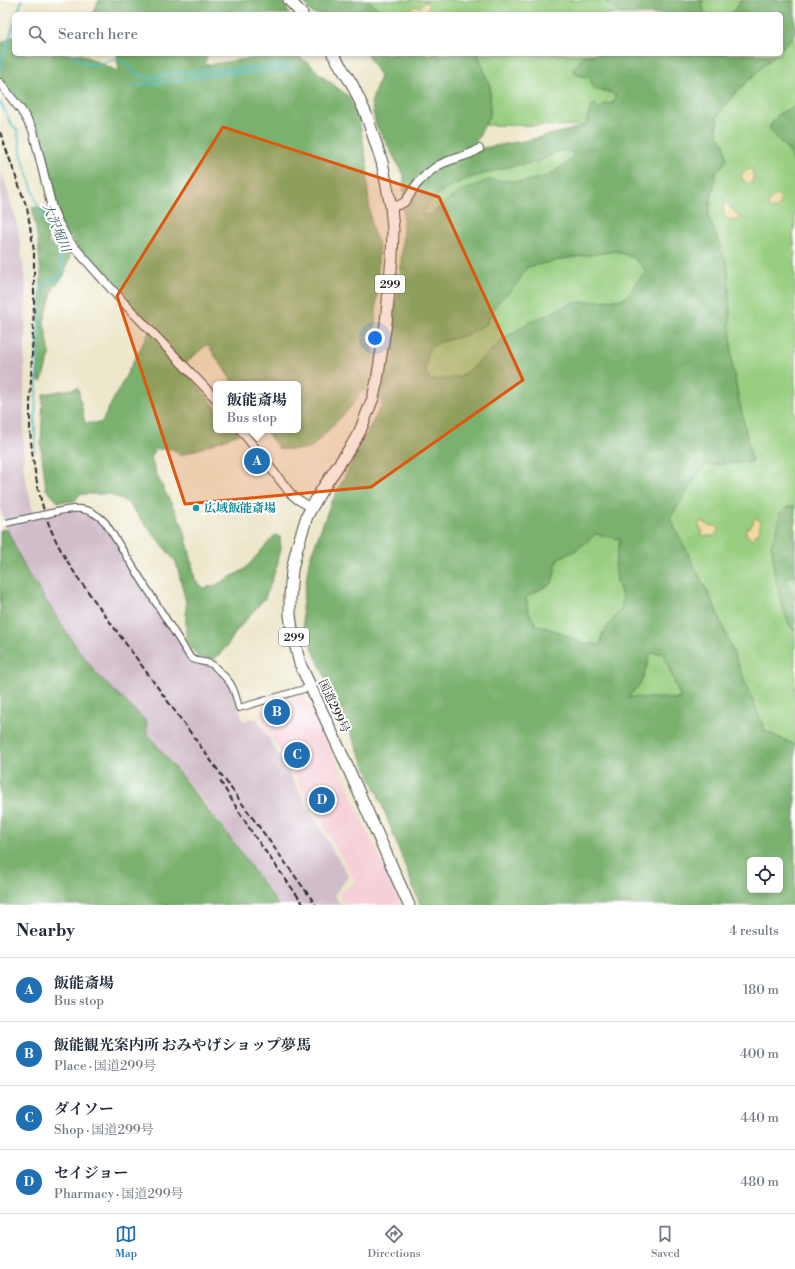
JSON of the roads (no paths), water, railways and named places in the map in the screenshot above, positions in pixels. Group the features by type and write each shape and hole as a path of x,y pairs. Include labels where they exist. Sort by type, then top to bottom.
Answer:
{"highway":[{"path":"289,0 300,12"},
{"name":"299","path":"312,508 325,485 356,438 373,398 380,362 392,257 393,230 391,207 382,162 366,114 352,84 334,56"},
{"name":"国道299号","path":"312,508 297,548 292,570 290,614 296,651 300,664 409,905"}],"street":[{"path":"0,83 21,110 33,130 52,208 68,240 124,303 213,397"},
{"path":"391,207 405,203 417,184 438,166 468,155 479,149"},
{"path":"243,433 291,494 312,508"},
{"path":"3,523 66,510 85,509 94,512 110,529 190,656 197,661 207,662 213,665 230,681 234,688 240,708 311,687"}],"waterway":[{"name":"大沢堀川","path":"18,12 22,0"},
{"name":"大沢堀川","path":"0,69 3,55 12,30"},
{"path":"74,56 85,63 93,65 116,59 128,65 136,74 155,77 173,73 290,65"},
{"path":"132,86 215,75 292,70"},
{"name":"大沢堀川","path":"0,102 12,125 17,130 21,153 37,204 62,262 62,273 60,276 46,283 41,288 35,451"}],"railway":[{"path":"0,132 27,208 34,251 30,430 37,482 47,520 58,544 78,578 316,905"},
{"path":"220,781 253,834 304,905"}],"place":[{"name":"飯能斎場","path":"257,461"},
{"name":"広域飯能斎場","path":"196,508"},
{"name":"飯能観光案内所 おみやげショップ夢馬","path":"277,712"},
{"name":"ダイソー","path":"297,755"},
{"name":"セイジョー","path":"322,800"}]}
